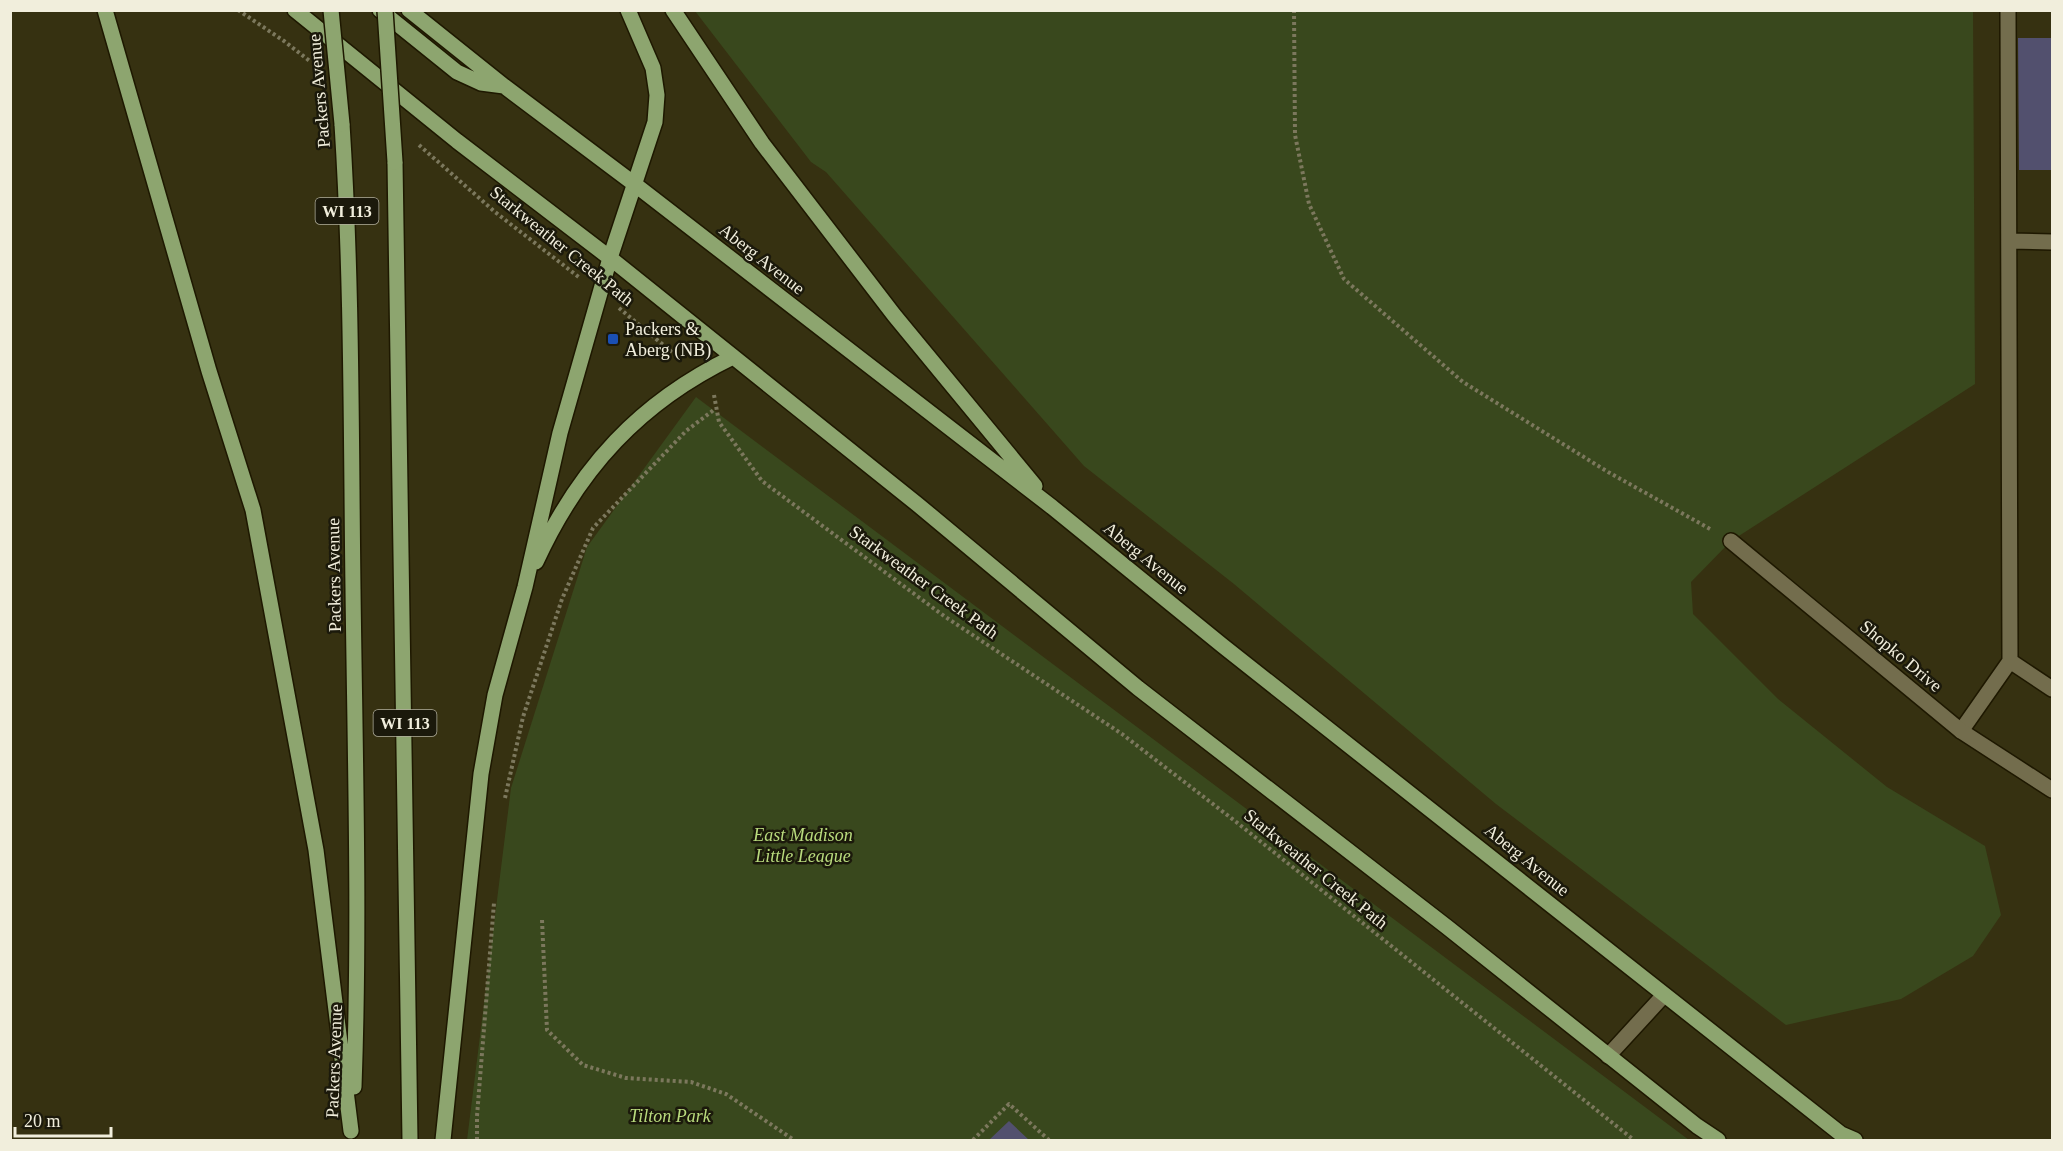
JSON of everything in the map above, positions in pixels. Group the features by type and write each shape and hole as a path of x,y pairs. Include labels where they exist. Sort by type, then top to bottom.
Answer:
{"main road":[{"path":"105,10 205,360 253,510 316,850 351,1136"},
{"path":"111,30 112,10"},
{"path":"294,10 457,141 610,258 917,504 1138,688 1447,927 1697,1126 1718,1140"},
{"name":"Packers Avenue","path":"331,10 342,124 349,298 356,846 355,1040 351,1136"},
{"path":"380,10 457,72 481,83 504,86"},
{"name":"WI 113","path":"385,10 395,162 399,306 410,1140"},
{"name":"Aberg Avenue","path":"409,10 504,86 1052,507 1664,995 1841,1134 1855,1140"},
{"path":"442,1140 483,758 497,686 525,586 550,472 610,258 633,183 652,134 657,109 653,68 628,10"},
{"path":"673,10 762,143 894,315 1052,507"},
{"path":"525,586 564,508 595,465 653,405 696,375 734,357"}],"street":[{"path":"1961,731 2010,661 2008,10"},
{"path":"2008,241 2052,242"},
{"name":"Shopko Drive","path":"1731,541 1961,731 2052,790"},
{"path":"2010,661 2052,689"},
{"path":"1608,1056 1664,995"}],"path":[{"path":"238,10 313,63"},
{"path":"1294,10 1295,135 1308,204 1344,279 1463,382 1608,472 1731,541"},
{"name":"Starkweather Creek Path","path":"410,138 437,159 495,212 668,348 696,375 714,394 718,422 762,481 944,616 1122,734 1235,820 1454,998 1634,1140"},
{"path":"504,802 523,717 562,599 593,528 686,430 715,409"},
{"path":"477,1140 495,894"},
{"path":"542,920 547,1030 583,1065 626,1078 691,1082 726,1094 794,1140"},
{"path":"973,1140 1010,1104 1049,1140"}],"green space":[{"path":"695,11 1973,11 1975,384 1731,541 1691,582 1693,614 1778,699 1887,787 1985,846 2001,915 1973,956 1901,999 1786,1025 1496,804 1234,584 1084,466 826,172 811,162"},
{"name":"East Madison Little League","path":"696,397 1689,1140 467,1140 511,788 587,547"}],"building":[{"path":"2018,38 2052,38 2052,170 2019,170"},
{"path":"1009,1121 1029,1140 989,1140"}],"place":[{"name":"Packers & Aberg (NB)","path":"613,339"}],"park label":[{"name":"Tilton Park","path":"670,1116"}]}
